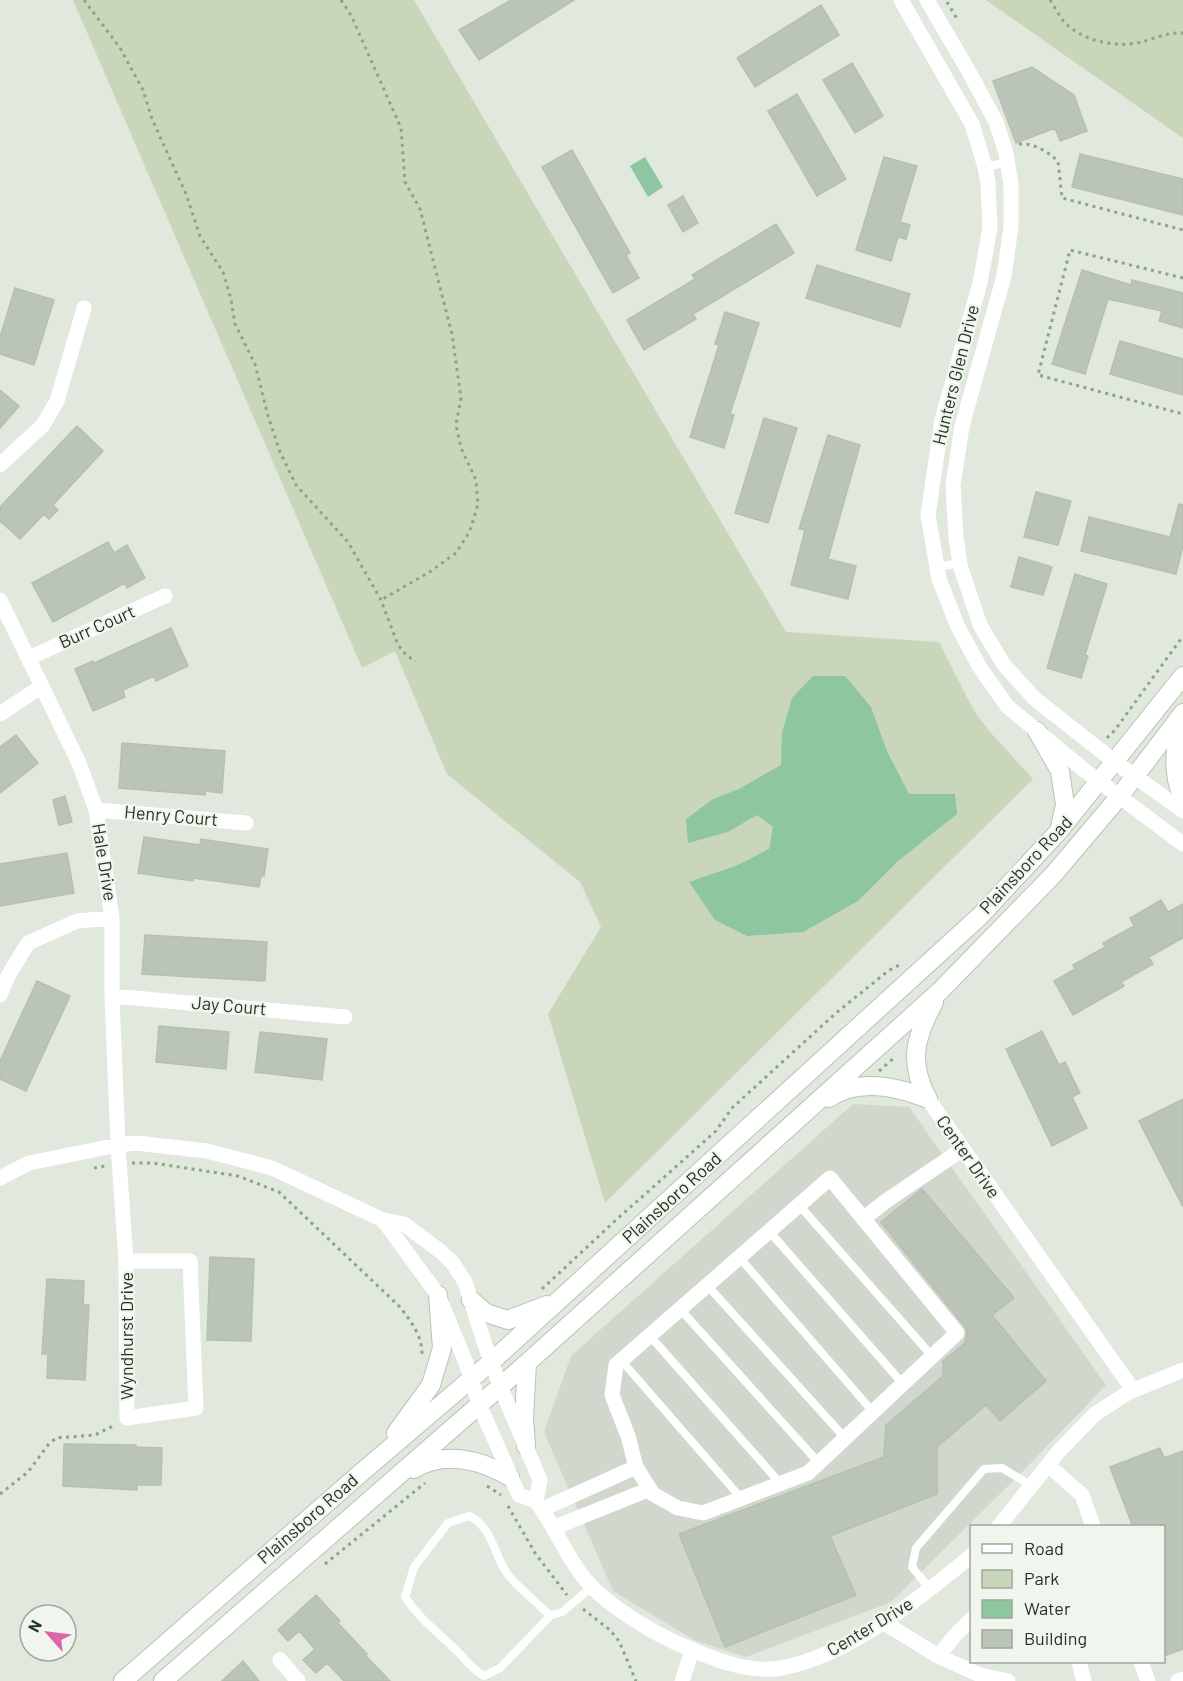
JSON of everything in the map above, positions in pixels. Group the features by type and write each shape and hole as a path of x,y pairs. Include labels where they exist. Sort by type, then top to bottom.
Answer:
{"street":[{"name":"Hunters Glen Drive","path":"901,0 972,124 985,167 990,228 980,283 953,373 942,420 928,515 939,579 958,627 979,666 1008,706 1119,797 1183,844"},
{"name":"Hunters Glen Drive","path":"927,0 996,122 1008,162 1011,185 1011,227 1004,276 962,426 953,485 960,563 980,626 1004,665 1035,699 1115,762 1183,811"},
{"path":"0,465 43,425 57,401 84,308"},
{"name":"Burr Court","path":"29,658 165,596"},
{"name":"Hale Drive","path":"0,600 79,763 96,810 112,918 112,996 118,1145"},
{"name":"Plainsboro Road","path":"123,1681 491,1362 967,928 1058,832 1183,676"},
{"path":"0,714 42,686"},
{"path":"1183,714 1174,754 1177,785 1183,799"},
{"name":"Plainsboro Road","path":"163,1681 392,1483 940,991 1053,875 1119,797 1183,714"},
{"path":"1037,731 1060,771 1065,805 1058,832"},
{"name":"Henry Court","path":"96,810 246,823"},
{"path":"0,995 8,976 28,943 77,921 112,918"},
{"path":"928,1099 920,1085 915,1052 924,1021 940,991"},
{"name":"Jay Court","path":"112,996 345,1017"},
{"path":"803,1115 838,1092 860,1088 890,1088 928,1099"},
{"name":"Center Drive","path":"928,1099 1133,1390"},
{"path":"0,1178 29,1163 136,1143 207,1151 272,1168 383,1220 404,1224 452,1262 465,1282 500,1386"},
{"name":"Wyndhurst Drive","path":"118,1145 126,1261 127,1418 196,1408 190,1261 126,1261"},
{"path":"863,1219 963,1149"},
{"path":"830,1178 863,1219 957,1333 808,1473 703,1513 678,1508 653,1494 636,1467 628,1436 612,1395 616,1365 830,1178"},
{"path":"383,1220 438,1295 479,1404"},
{"path":"362,1472 401,1427 430,1385 442,1348 438,1295"},
{"path":"471,1300 486,1313 508,1320 560,1300"},
{"path":"526,1446 524,1418 527,1363"},
{"path":"1001,1525 1060,1450 1095,1414 1133,1390 1183,1370"},
{"name":"Center Drive","path":"500,1386 540,1480 539,1505"},
{"name":"Center Drive","path":"479,1404 519,1495 539,1505 578,1571 592,1587 637,1622 705,1656 748,1668 780,1669 816,1659 867,1633 931,1590 970,1557"},
{"path":"392,1483 425,1462 456,1458 490,1466 510,1477"},
{"path":"1048,1465 1082,1495 1092,1525"},
{"path":"539,1505 636,1467"},
{"path":"553,1528 650,1489"},
{"path":"883,1622 938,1656 980,1676 1008,1681"},
{"path":"938,1656 970,1622"},
{"path":"682,1681 692,1650"},
{"path":"280,1660 298,1681"},
{"path":"1079,1663 1084,1681"},
{"path":"1141,1663 1148,1681"},
{"path":"1178,1681 1183,1679"}],"lane":[{"path":"985,167 1008,162"},
{"path":"953,373 974,378"},
{"path":"942,420 962,426"},
{"path":"937,567 960,563"},
{"path":"799,1205 932,1356"},
{"path":"769,1231 903,1384"},
{"path":"740,1257 873,1412"},
{"path":"707,1285 845,1438"},
{"path":"680,1309 819,1463"},
{"path":"650,1336 780,1484"},
{"path":"621,1360 741,1498"},
{"path":"931,1590 912,1567 916,1548 984,1469 1002,1468 1032,1486"},
{"path":"551,1615 508,1574 492,1541 478,1520 469,1516 448,1523 414,1567 405,1597 415,1612 473,1669 484,1676 500,1668 551,1615 562,1612 592,1587"}],"path":[{"path":"84,0 120,48 143,90 201,236 209,253 223,272 235,324 255,364 280,452 296,484 348,542 381,600 398,645 407,656 416,661"},
{"path":"341,0 351,15 402,128 405,182 420,209 452,334 461,398 456,424 461,448 476,480 478,504 470,531 456,553 428,573 381,600"},
{"path":"946,0 956,14 960,25"},
{"path":"1050,0 1065,23 1087,37 1114,45 1139,43 1164,35 1183,33"},
{"path":"1012,145 1027,144 1044,150 1058,161 1062,198 1183,230"},
{"path":"1183,278 1070,249 1038,375 1183,414"},
{"path":"1099,749 1183,636"},
{"path":"541,1290 716,1131 732,1108 836,1013 888,971 906,962"},
{"path":"871,1078 896,1057"},
{"path":"94,1168 119,1163 153,1163 238,1176 279,1192 400,1307 416,1329 422,1342 423,1364"},
{"path":"0,1494 28,1472 56,1438 95,1435 127,1418"}],"shaded area":[{"path":"853,1104 909,1107 1106,1385 891,1602 746,1657 694,1640 613,1591 544,1432 571,1356"}],"green space":[{"path":"73,0 414,0 786,632 939,642 974,711 1033,779 605,1203 548,1014 601,927 580,882 447,774 395,651 362,668"},
{"path":"986,0 1183,0 1183,138"}],"water":[{"path":"645,157 663,187 648,197 630,166"},
{"path":"813,676 845,676 871,707 887,751 909,794 955,794 957,814 898,861 858,901 803,932 747,936 715,920 689,882 738,865 769,849 773,827 757,815 728,832 688,843 686,819 713,799 739,789 781,765 782,733 792,698"}],"building":[{"path":"511,0 574,0 479,60 459,30"},
{"path":"821,5 839,35 755,87 737,58"},
{"path":"852,63 883,116 855,133 823,80"},
{"path":"1032,67 1074,95 1087,131 1060,141 1055,128 1016,143 993,81"},
{"path":"797,94 846,179 817,196 768,111"},
{"path":"572,150 630,253 626,255 639,278 613,293 542,167"},
{"path":"1080,154 1183,179 1183,215 1072,187"},
{"path":"884,157 917,166 900,222 910,225 906,239 898,237 891,261 856,250"},
{"path":"683,196 698,223 683,232 668,205"},
{"path":"776,224 794,253 693,314 696,319 644,350 627,320 695,279 692,275"},
{"path":"817,265 910,294 900,327 806,298"},
{"path":"1082,270 1131,285 1132,280 1183,293 1183,328 1159,321 1162,311 1108,299 1085,374 1052,364"},
{"path":"15,288 54,300 34,365 0,354 0,337"},
{"path":"725,312 759,323 730,414 734,415 724,448 690,437 719,345 715,344"},
{"path":"1120,341 1183,359 1183,395 1110,374"},
{"path":"0,390 19,406 0,428"},
{"path":"764,418 797,428 768,523 735,513"},
{"path":"77,426 103,451 53,505 58,510 49,519 44,514 20,539 0,521 0,507"},
{"path":"828,435 860,445 828,559 856,566 848,599 791,585 805,530 799,529"},
{"path":"1036,492 1071,501 1058,545 1024,537"},
{"path":"1179,504 1183,505 1183,546 1176,574 1081,551 1089,517 1170,537"},
{"path":"108,542 114,553 127,545 145,578 127,588 125,583 53,622 32,583"},
{"path":"1019,557 1052,567 1043,595 1011,587"},
{"path":"1075,574 1107,584 1085,655 1088,656 1081,678 1047,668"},
{"path":"171,628 188,666 156,681 154,676 123,690 125,697 93,711 75,669 93,661 94,663"},
{"path":"16,735 38,763 0,793 0,747"},
{"path":"122,743 225,751 222,793 205,791 205,795 119,788"},
{"path":"65,796 72,822 59,825 53,800"},
{"path":"144,837 200,845 201,839 268,849 264,876 261,876 259,887 138,873"},
{"path":"67,853 74,893 0,906 0,864"},
{"path":"1161,900 1168,912 1183,904 1183,938 1149,957 1153,964 1121,982 1124,986 1073,1015 1054,981 1075,969 1073,965 1105,947 1103,943 1134,926 1130,918"},
{"path":"145,935 267,942 265,981 142,974"},
{"path":"37,981 70,996 26,1091 0,1079 0,1061"},
{"path":"159,1026 229,1032 226,1069 156,1062"},
{"path":"1042,1031 1059,1065 1065,1062 1080,1093 1072,1097 1087,1128 1052,1146 1006,1049"},
{"path":"260,1032 327,1039 322,1080 255,1072"},
{"path":"1183,1099 1183,1207 1139,1121"},
{"path":"922,1189 1014,1298 992,1315 1046,1381 1000,1421 986,1405 937,1447 937,1494 830,1536 856,1595 725,1647 679,1534 884,1457 886,1425 943,1376 943,1361 965,1343 967,1332 965,1327 881,1222"},
{"path":"210,1257 254,1259 251,1341 207,1340"},
{"path":"47,1279 84,1281 83,1305 89,1305 85,1380 47,1378 48,1354 42,1354"},
{"path":"64,1444 136,1445 136,1447 162,1448 161,1485 137,1485 137,1490 63,1486"},
{"path":"1160,1448 1164,1458 1183,1451 1183,1649 1167,1655 1165,1648 1165,1525 1132,1525 1110,1467"},
{"path":"316,1595 367,1654 365,1655 390,1681 344,1681 327,1663 316,1673 303,1660 315,1649 299,1631 288,1641 278,1630"},
{"path":"243,1661 259,1681 222,1681"}]}
